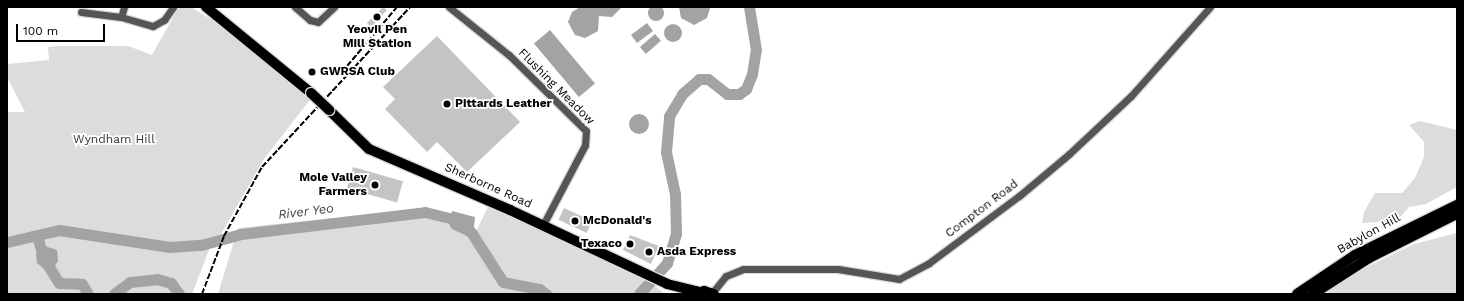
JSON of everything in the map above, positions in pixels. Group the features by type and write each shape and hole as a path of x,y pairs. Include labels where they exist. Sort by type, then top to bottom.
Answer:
{"main road":[{"name":"Sherborne Road","path":"206,7 311,93 369,148 543,225 667,284"},
{"name":"Babylon Hill","path":"1297,294 1355,255 1457,205"},
{"name":"Babylon Hill","path":"1313,294 1369,258 1457,214"},
{"path":"667,284 698,293 713,293"},
{"path":"667,284 678,294"}],"street":[{"path":"122,17 124,7"},
{"path":"81,12 122,17 153,26 164,20 173,7"},
{"path":"295,7 310,20 318,22 334,7"},
{"name":"Flushing Meadow","path":"449,7 509,55 586,131 585,145 543,225"},
{"name":"Compton Road","path":"713,293 726,276 743,269 838,269 899,279 929,263 1020,196 1069,154 1131,96 1210,7"}],"green space":[{"name":"Wyndham Hill","path":"179,7 191,7 209,18 215,18 312,100 309,101 264,159 221,234 214,237 192,294 7,294 7,112 25,112 7,77 7,64 49,60 48,47 58,46 128,46 152,55"},
{"path":"1420,121 1457,130 1457,187 1426,204 1409,207 1397,221 1362,223 1364,212 1375,193 1402,193 1415,178 1424,157 1424,142 1409,125"},
{"path":"488,207 645,278 665,294 218,294 238,228 422,209 467,236 471,242"},
{"path":"1457,233 1457,294 1324,294 1365,268 1414,244"}],"shaded area":[{"path":"656,5 662,7 664,13 662,19 656,21 650,19 648,13 650,7"},
{"path":"580,7 622,7 612,17 599,16 598,31 585,38 575,35 568,22 572,12"},
{"path":"679,7 710,8 707,18 694,25 681,18"},
{"path":"647,23 653,31 637,43 631,35"},
{"path":"673,24 679,27 682,33 679,39 673,42 667,39 664,33 667,27"},
{"path":"550,30 595,84 579,97 534,43"},
{"path":"655,34 661,41 646,54 640,47"},
{"path":"639,114 646,117 649,124 646,131 639,134 632,131 629,124 632,117"},
{"path":"452,211 475,217 474,227 467,236 452,229 448,223"},
{"path":"41,245 57,250 58,261 53,269 43,268 37,263 36,254"}],"building":[{"name":"Yeovil Pen Mill Station","path":"383,7 387,10 371,28 367,23"},
{"name":"Pittards Leather","path":"437,36 520,122 467,172 437,142 427,152 385,109 395,99 383,87"},
{"name":"Mole Valley Farmers","path":"353,167 403,181 397,202 347,188"},
{"name":"McDonald's","path":"564,208 592,221 587,233 559,220"},
{"path":"630,235 659,246 651,264 623,250"}],"waterway":[{"name":"River Yeo","path":"639,294 667,263 676,234 675,194 666,152 669,116 682,94 699,79 708,79 727,94 739,94 746,89 752,74 756,50 749,7"},
{"name":"River Yeo","path":"7,242 59,230 170,247 201,245 241,234 425,212 453,219 471,232 503,282 539,289 546,294"},
{"name":"River Yeo","path":"37,236 44,259 59,283 82,284 88,294"},
{"name":"River Yeo","path":"114,294 130,282 157,279 171,283 179,294"}],"railway":[{"path":"342,72 397,7"},
{"path":"202,294 224,236 262,167 410,7"}],"place":[{"name":"Yeovil Pen Mill Station","path":"377,17"},
{"name":"GWRSA Club","path":"312,72"},
{"name":"Pittards Leather","path":"447,104"},
{"name":"Mole Valley Farmers","path":"375,185"},
{"name":"McDonald's","path":"575,221"},
{"name":"Texaco","path":"630,244"},
{"name":"Asda Express","path":"649,252"}]}
